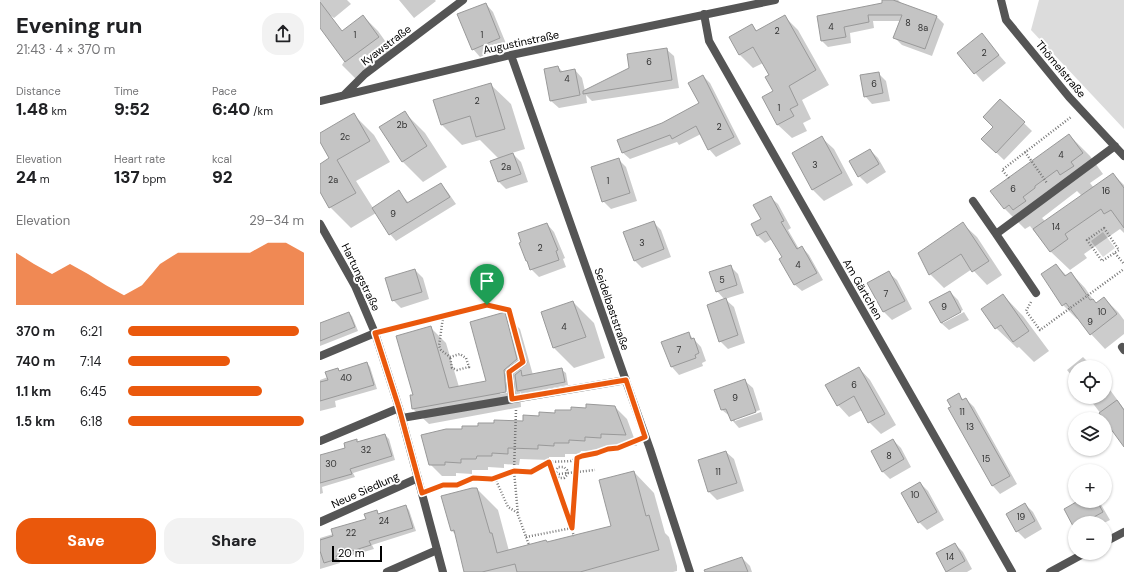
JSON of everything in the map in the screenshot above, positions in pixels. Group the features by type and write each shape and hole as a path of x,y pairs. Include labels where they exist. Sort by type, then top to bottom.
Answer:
{"street":[{"name":"Kyawstraße","path":"344,95 365,74 463,0"},
{"name":"Augustinstraße","path":"344,95 511,55 775,0"},
{"name":"Thömelstraße","path":"1002,0 1006,20 1081,109 1124,156"},
{"name":"Am Gärtchen","path":"704,14 709,41 1012,572"},
{"name":"Seidelbaststraße","path":"511,55 626,380 690,572"},
{"path":"320,100 344,95"},
{"path":"996,234 1115,146"},
{"path":"974,201 1036,293"},
{"name":"Hartungstraße","path":"322,229 355,286 375,333 402,418 443,572"},
{"path":"320,356 375,333"},
{"path":"514,399 509,372 523,362"},
{"path":"402,418 626,380"},
{"path":"320,441 399,408"},
{"name":"Neue Siedlung","path":"320,522 418,478"},
{"path":"1112,538 1124,532"},
{"path":"387,572 437,550"},
{"path":"1050,572 1072,560"}],"path":[{"path":"1009,178 1002,170 1081,109"},
{"path":"1025,152 1053,192"},
{"path":"1104,228 1119,250 1115,253 1102,261 1088,240 1104,228"},
{"path":"1115,253 1124,264"},
{"path":"1036,293 1026,311 1040,330 1124,269"},
{"path":"375,333 487,305 509,310 523,362"},
{"path":"442,317 439,346 441,350 450,357 452,368 457,370 469,367 466,358 460,354 450,357"},
{"path":"514,399 514,471 518,513 529,545"},
{"path":"422,493 443,485 457,485 473,478 495,478 514,471 531,472 549,462 571,462 582,456 618,448 645,437"},
{"path":"572,528 577,458"},
{"path":"549,462 574,536"},
{"path":"553,475 556,475 559,478 564,478 567,475 567,470 564,467 558,467 555,472 559,474 566,474 573,473 595,470"},
{"path":"495,478 508,507 518,513"},
{"path":"526,537 572,528"}],"shaded area":[{"path":"1039,0 1124,0 1124,129 1031,30"},
{"path":"1103,232 1115,248 1103,257 1091,241"}],"building":[{"path":"882,0 893,0 937,16 925,49 893,38 902,15 868,15 869,22 844,27 846,37 821,41 817,16 882,3"},
{"path":"320,2 342,31 363,15 379,37 345,62 320,28"},
{"path":"486,3 500,38 472,50 457,14"},
{"path":"785,15 816,70 789,86 798,105 790,109 794,116 777,125 762,97 773,91 765,77 769,75 753,47 739,55 729,37 752,24 756,31"},
{"path":"982,33 999,55 974,74 957,53"},
{"path":"667,48 672,80 583,94 583,91 629,68 627,54"},
{"path":"558,66 560,72 575,69 580,95 550,101 544,69"},
{"path":"879,72 883,93 864,97 860,75"},
{"path":"703,75 734,137 708,150 696,126 672,139 670,135 622,153 617,140 662,123 699,103 688,83"},
{"path":"491,83 505,129 476,137 470,116 441,125 433,100"},
{"path":"1000,99 1025,122 996,153 981,139 993,127 983,117"},
{"path":"405,111 427,146 402,162 379,127"},
{"path":"354,113 370,141 337,160 356,193 329,208 320,192 320,164 329,158 320,142 320,133"},
{"path":"1069,134 1083,153 1071,162 1074,166 1060,175 1057,170 1035,186 1035,188 1023,197 1026,201 1013,210 1009,205 1004,209 990,191"},
{"path":"822,136 842,173 812,190 792,153"},
{"path":"870,149 879,164 858,177 849,161"},
{"path":"513,153 521,174 498,182 490,161"},
{"path":"619,158 630,193 602,202 591,167"},
{"path":"1113,173 1124,188 1124,228 1111,210 1104,214 1101,209 1065,234 1068,239 1050,252 1033,229"},
{"path":"441,183 450,197 389,235 372,208 399,190 407,203"},
{"path":"771,196 784,221 781,222 797,249 802,246 817,273 794,285 779,259 782,257 766,231 757,236 751,224 761,219 753,205"},
{"path":"654,221 664,249 634,261 623,232"},
{"path":"963,222 989,261 972,272 961,254 929,275 918,253"},
{"path":"547,223 558,250 556,251 559,260 530,270 519,243 521,242 518,233"},
{"path":"1056,264 1065,276 1071,272 1090,300 1093,299 1096,303 1104,297 1117,314 1090,335 1066,303 1062,306 1041,274"},
{"path":"731,265 737,285 716,292 709,272"},
{"path":"415,269 422,292 392,301 385,278"},
{"path":"889,271 905,301 883,312 867,283"},
{"path":"950,291 961,312 941,323 929,302"},
{"path":"1003,294 1029,331 1013,342 1001,325 995,329 981,309"},
{"path":"726,298 738,335 719,342 707,305"},
{"path":"573,301 586,337 553,348 541,312"},
{"path":"349,312 355,327 320,341 320,323"},
{"path":"505,312 517,359 504,370 506,392 412,409 410,395 413,395 396,336 431,326 449,388 486,381 470,322"},
{"path":"689,332 691,339 694,338 699,353 695,355 696,358 671,367 661,342"},
{"path":"367,362 374,385 320,401 320,382 328,380 325,372 338,368 339,371"},
{"path":"859,367 885,414 868,423 854,396 837,406 825,385"},
{"path":"562,368 565,382 517,391 515,375 521,370 522,376"},
{"path":"745,379 756,412 731,421 726,409 721,410 714,390"},
{"path":"959,393 962,400 966,398 1010,476 992,486 948,408 951,407 947,400"},
{"path":"1117,400 1124,410 1124,447 1112,431 1112,412 1100,412"},
{"path":"586,404 615,406 626,435 601,434 601,438 585,437 585,441 569,440 569,443 554,443 554,446 538,445 538,449 508,448 508,454 492,453 492,456 477,456 476,459 461,459 461,463 445,462 445,465 429,465 421,435 446,429 462,429 462,426 478,426 478,423 494,423 494,420 523,421 523,415 539,416 539,412 555,413 555,410 571,410 571,407 586,408"},
{"path":"385,434 392,456 350,469 352,474 320,483 320,455 345,448 344,443 357,439 357,442"},
{"path":"893,439 904,459 882,472 871,451"},
{"path":"726,451 737,483 708,492 698,460"},
{"path":"634,471 646,516 649,515 659,550 580,572 517,572 515,564 482,572 464,572 454,530 451,531 441,496 477,488 497,553 546,540 547,542 611,526 599,480"},
{"path":"920,482 937,512 918,523 901,493"},
{"path":"1025,503 1035,521 1016,532 1006,514"},
{"path":"406,505 413,528 369,541 371,545 336,556 337,559 324,563 320,551 320,540 333,536 331,529 366,519 364,514 377,510 378,514"},
{"path":"1068,507 1068,508 1101,508 1103,512 1096,516 1068,517 1064,509"},
{"path":"955,543 965,561 946,572 936,553"},
{"path":"742,557 748,572 705,572 704,570"}],"route":[{"path":"487,305 509,310 523,362 509,372 512,399 626,380 645,437 618,448 608,449 577,458 572,528 549,462 531,472 514,471 492,479 473,478 457,485 443,485 422,493 399,408 375,333 487,305"}]}
